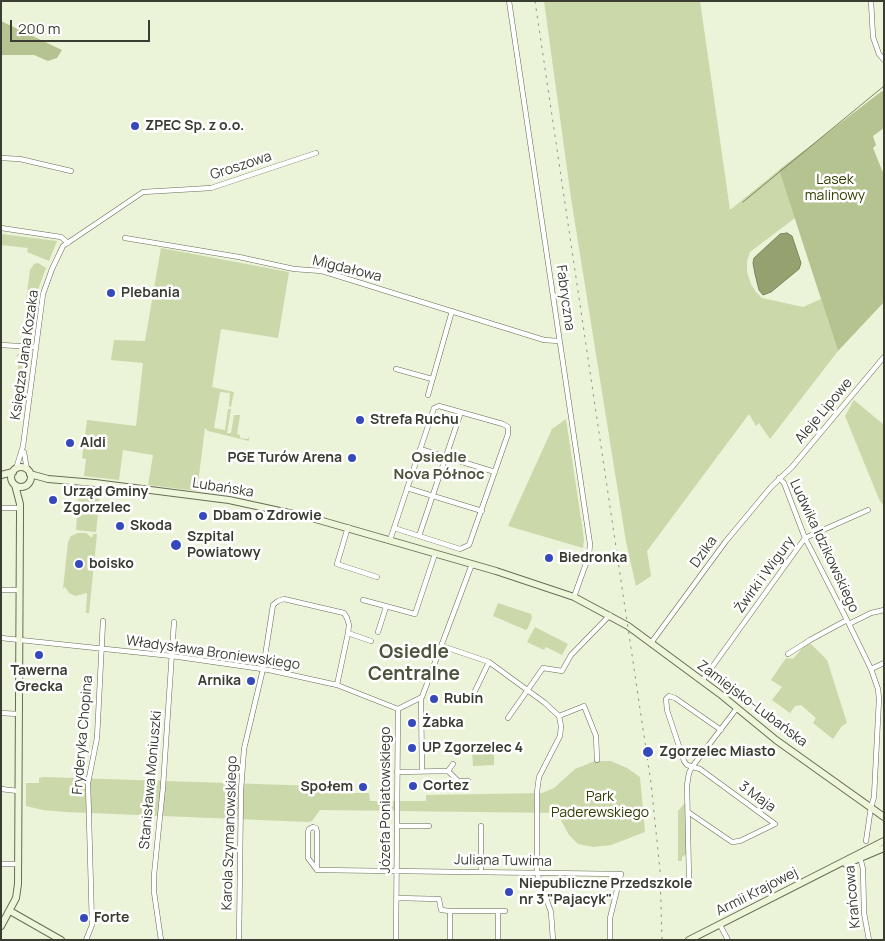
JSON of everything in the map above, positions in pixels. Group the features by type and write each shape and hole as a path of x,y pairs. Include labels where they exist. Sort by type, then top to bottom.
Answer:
{"main road":[{"path":"1,476 23,468 28,472 27,485 20,506"},
{"path":"1,926 17,894 20,506 14,483 15,470"},
{"name":"Lubańska","path":"28,472 48,480 109,485 229,500 348,527 546,586 574,597 610,615"},
{"path":"1,476 20,487 27,485"},
{"name":"Lubańska","path":"27,485 48,480"},
{"name":"Zamiejsko-Lubańska","path":"610,615 702,681 776,740 871,807 881,816 884,822"},
{"name":"Armii Krajowej","path":"689,940 884,841"},
{"name":"Armii Krajowej","path":"859,855 884,848"},
{"path":"10,911 61,940"}],"street":[{"name":"Fabryczna","path":"509,1 590,544 589,555 574,597"},
{"path":"871,1 873,37 879,54 884,60"},
{"name":"Groszowa","path":"68,243 143,192 211,188 316,153"},
{"path":"1,158 20,160 71,171"},
{"path":"1,228 61,237 68,243"},
{"name":"Migdałowa","path":"125,238 239,257 294,269 322,271 544,340 560,341"},
{"name":"Księdza Jana Kozaka","path":"15,470 23,446 43,294 52,268 63,246 68,243"},
{"path":"428,395 452,311"},
{"path":"1,345 35,347"},
{"name":"Aleje Lipowe","path":"779,478 792,467 884,357"},
{"path":"396,369 432,379"},
{"path":"390,540 433,410 435,407 439,406 461,412 508,427 508,434 471,543 466,548 460,548 394,528"},
{"path":"420,536 461,412"},
{"name":"Księdza Jana Kozaka","path":"23,446 28,472"},
{"path":"420,449 495,472"},
{"name":"Ludwika Idzikowskiego","path":"779,478 784,483 805,538 871,669 878,689 874,797 866,841"},
{"name":"Dzika","path":"651,644 726,541 779,478"},
{"path":"407,488 482,511"},
{"path":"1,508 20,506"},
{"name":"Żwirki i Wigury","path":"702,681 805,538 868,510"},
{"path":"348,527 337,564 377,577"},
{"path":"363,600 415,614 435,554"},
{"path":"422,771 421,698 472,564"},
{"path":"1,590 19,590"},
{"name":"Karola Szymanowskiego","path":"239,940 241,791 244,749 263,669 273,605 284,599 344,614 348,621 348,633"},
{"path":"378,632 386,607"},
{"name":"Ludwika Idzikowskiego","path":"848,622 884,610"},
{"path":"508,718 542,668 562,671 571,655 610,615"},
{"name":"Fryderyka Chopina","path":"86,940 92,925 88,783 97,738 103,621"},
{"name":"Stanisława Moniuszki","path":"160,940 154,892 154,875 162,795 174,622"},
{"path":"788,654 810,640 848,622"},
{"path":"337,685 348,633 371,641"},
{"name":"Władysława Broniewskiego","path":"1,638 172,656 263,669 337,685 398,709"},
{"path":"442,646 488,662 559,716 560,736 538,782 537,873 551,912 553,940"},
{"path":"475,691 488,662"},
{"path":"871,669 884,663"},
{"path":"692,767 684,761 667,710 666,699 670,696 676,698 720,730"},
{"name":"Józefa Poniatowskiego","path":"396,940 398,709 421,698"},
{"path":"559,716 584,706 596,736 597,760"},
{"path":"689,879 688,778 692,767 737,708"},
{"path":"1,713 18,714"},
{"path":"448,771 453,764"},
{"name":"3 Maja","path":"688,812 732,842 740,841 775,824 700,769 692,767"},
{"path":"397,772 448,771 458,780 468,781"},
{"path":"1,789 18,790"},
{"path":"397,826 429,826"},
{"path":"481,826 481,872"},
{"path":"313,827 318,832 317,870 308,858 308,832 309,828 313,827"},
{"name":"Krańcowa","path":"859,855 864,869 864,913 868,940"},
{"path":"1,864 17,864"},
{"name":"Juliana Tuwima","path":"317,870 621,874 610,918 610,940"},
{"path":"397,898 439,899 441,910 505,911"},
{"path":"450,911 450,940"},
{"path":"498,911 498,940"},
{"path":"720,924 728,940"}],"green space":[{"path":"544,1 700,1 730,210 779,170 795,218 750,252 747,261 747,272 751,284 762,298 803,307 821,299 838,351 770,439 759,423 756,426 749,414 647,551 651,576 636,586 626,542 571,198"},
{"path":"1,21 62,50 57,58 48,61 34,55 1,55"},
{"name":"Lasek malinowy","path":"882,91 884,93 884,128 873,136 876,145 873,148 884,175 884,302 838,351 779,170"},
{"path":"1,234 57,241 49,261 27,252 28,248 1,245"},
{"path":"161,248 289,272 278,338 221,329 212,387 234,392 231,407 229,406 230,393 220,392 214,428 225,430 228,409 231,409 227,433 231,433 234,415 240,415 237,434 240,435 240,438 247,439 249,437 249,441 208,431 205,428 197,491 148,485 153,455 123,450 119,480 84,476 86,459 82,458 87,420 136,426 143,363 111,360 114,340 145,341"},
{"path":"38,263 46,268 39,287 32,324 29,319 30,312 26,301 30,270 34,264"},
{"path":"21,351 29,354 26,380 17,379 19,357 16,356"},
{"path":"854,400 884,425 884,507 845,416"},
{"path":"566,419 584,539 583,548 508,526 552,429"},
{"path":"79,491 100,493 96,532 76,530"},
{"path":"78,533 86,533 92,538 93,534 97,534 89,613 86,613 87,593 75,596 69,593 65,587 63,589 68,542 71,536"},
{"path":"498,603 531,614 532,618 528,628 526,630 493,616"},
{"path":"535,627 568,644 562,655 546,647 544,650 527,642"},
{"path":"809,642 827,660 847,723 842,726 833,739 813,723 816,718 801,705 795,706 790,713 772,700 782,687 771,680 786,658 793,659"},
{"path":"472,751 494,751 494,765 473,766"},
{"name":"Park Paderewskiego","path":"595,761 611,761 627,768 640,777 645,832 611,845 593,847 578,844 569,835 557,813 320,810 312,821 308,822 66,812 26,806 26,783 39,783 39,778 44,777 317,786 325,793 369,793 370,801 426,801 426,795 542,793 554,788 575,769"},
{"path":"685,803 687,854 682,857 682,861 678,861 678,811"}],"shaded area":[{"path":"787,233 792,236 801,263 799,269 771,292 763,295 759,290 755,274 754,258 780,234"}],"waterway":[{"path":"743,202 884,86"}],"railway":[{"path":"535,1 651,783 660,870 662,940"}],"place":[{"name":"ZPEC Sp. z o.o.","path":"135,126"},
{"name":"Plebania","path":"111,293"},
{"name":"Strefa Ruchu","path":"360,420"},
{"name":"Aldi","path":"70,443"},
{"name":"PGE Turów Arena","path":"352,458"},
{"name":"Urząd Gminy Zgorzelec","path":"53,500"},
{"name":"Dbam o Zdrowie","path":"203,516"},
{"name":"Skoda","path":"120,526"},
{"name":"Szpital Powiatowy","path":"176,545"},
{"name":"Biedronka","path":"549,558"},
{"name":"boisko","path":"79,564"},
{"name":"Tawerna Grecka","path":"39,655"},
{"name":"Arnika","path":"251,681"},
{"name":"Rubin","path":"434,699"},
{"name":"Żabka","path":"412,723"},
{"name":"UP Zgorzelec 4","path":"412,748"},
{"name":"Zgorzelec Miasto","path":"648,752"},
{"name":"Cortez","path":"413,786"},
{"name":"Społem","path":"363,787"},
{"name":"Niepubliczne Przedszkole nr 3 \"Pajacyk\"","path":"509,892"},
{"name":"Forte","path":"84,918"}],"district":[{"name":"Osiedle Nova Północ","path":"439,466"},
{"name":"Osiedle Centralne","path":"414,664"}]}
